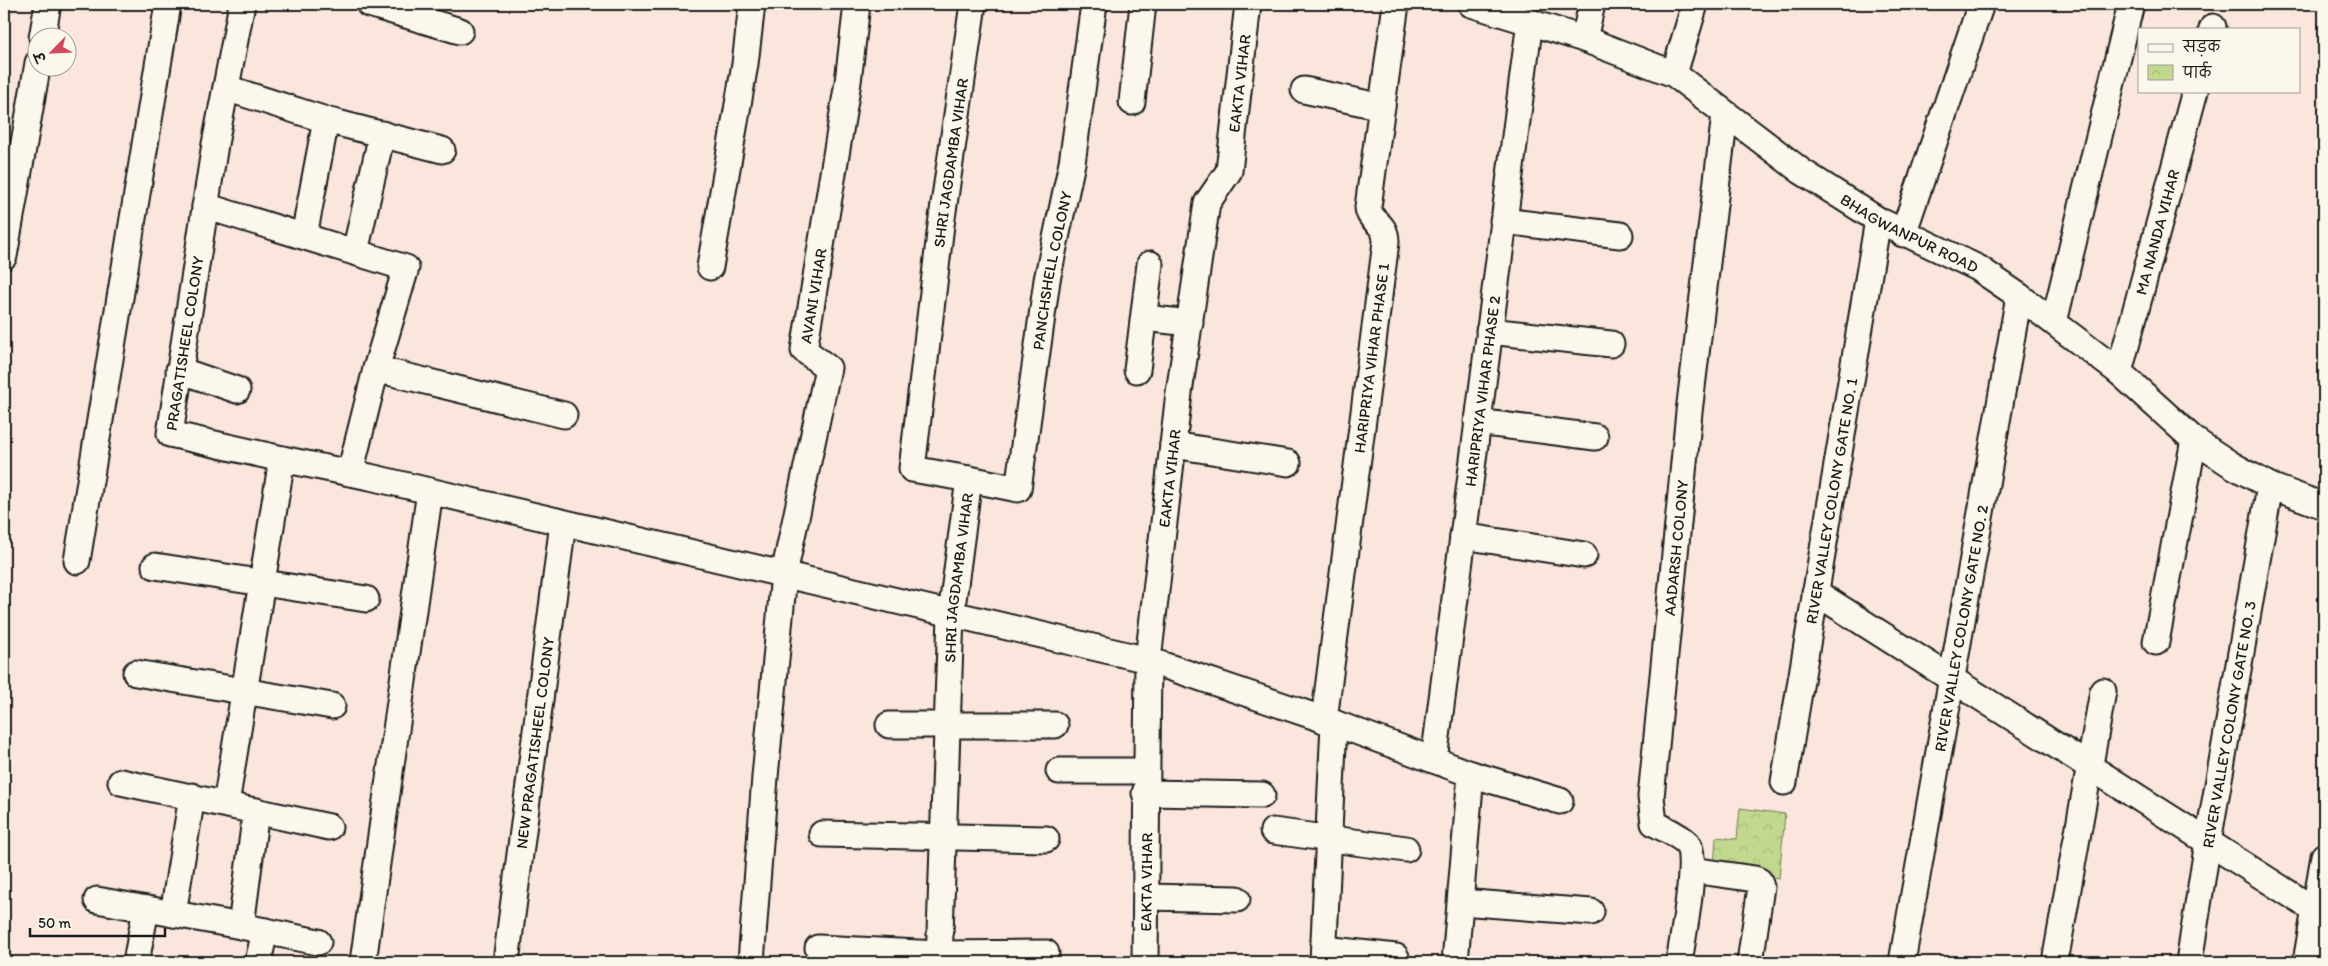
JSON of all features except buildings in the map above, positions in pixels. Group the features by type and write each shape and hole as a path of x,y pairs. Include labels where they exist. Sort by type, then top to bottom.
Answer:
{"street":[{"path":"44,28 48,4"},
{"path":"77,561 168,4"},
{"name":"PRAGATISHEEL COLONY","path":"242,4 205,206 170,434 282,459"},
{"path":"370,4 460,31"},
{"path":"710,267 744,64 752,4"},
{"name":"AVANI VIHAR","path":"784,574 828,368 804,350 848,82 856,4"},
{"name":"SHRI JAGDAMBA VIHAR","path":"940,958 951,615 969,479 912,469 941,225 973,4"},
{"name":"PANCHSHELL COLONY","path":"969,479 1018,489 1048,280 1072,164 1094,4"},
{"path":"1132,102 1143,4"},
{"name":"EAKTA VIHAR","path":"1144,962 1148,660 1173,445 1207,203 1229,171 1248,4"},
{"name":"HARIPRIYA VIHAR PHASE 1","path":"1324,956 1329,838 1329,721 1386,242 1384,228 1369,214 1368,208 1396,4"},
{"path":"1584,39 1592,4"},
{"path":"1674,74 1695,4"},
{"path":"1903,234 1981,4"},
{"path":"2054,322 2131,4"},
{"name":"BHAGWANPUR ROAD","path":"1482,5 1584,39 1674,74 1801,171 1878,220 1903,234 1978,268 2019,296 2119,372 2194,440 2232,466 2270,486 2324,506"},
{"name":"HARIPRIYA VIHAR PHASE 2","path":"1434,760 1502,221 1530,21"},
{"path":"4,256 35,78"},
{"path":"226,88 326,120 442,150"},
{"path":"1304,90 1382,107"},
{"name":"MA NANDA VIHAR","path":"2119,372 2195,92"},
{"name":"AADARSH COLONY","path":"1679,962 1692,870 1692,854 1689,844 1654,822 1651,797 1689,412 1725,114"},
{"path":"304,236 326,120"},
{"path":"355,252 382,134"},
{"path":"205,206 406,268 376,370 350,473"},
{"name":"RIVER VALLEY COLONY GATE NO. 1","path":"1784,782 1878,220"},
{"path":"1502,221 1620,235"},
{"path":"1137,370 1150,264"},
{"name":"RIVER VALLEY COLONY GATE NO. 2","path":"1902,962 2019,296"},
{"path":"1144,318 1190,323"},
{"path":"1488,331 1611,344"},
{"path":"179,370 237,390"},
{"path":"376,370 564,415"},
{"path":"1477,422 1595,437"},
{"path":"2156,642 2194,440"},
{"path":"1173,445 1288,463"},
{"path":"226,804 282,459 430,491 1148,660 1329,721 1471,774 1560,801"},
{"name":"RIVER VALLEY COLONY GATE NO. 3","path":"2189,962 2270,486"},
{"path":"363,962 430,491"},
{"name":"NEW PRAGATISHEEL COLONY","path":"506,962 563,523"},
{"path":"1463,536 1584,555"},
{"path":"155,566 262,584 366,598"},
{"path":"751,962 765,777 784,574"},
{"path":"1815,592 2315,910"},
{"path":"136,673 332,706"},
{"path":"2055,962 2103,691"},
{"path":"889,724 1055,725"},
{"path":"1059,771 1262,795"},
{"path":"1456,962 1471,774"},
{"path":"121,782 329,827"},
{"path":"173,914 192,796"},
{"path":"240,926 256,811"},
{"path":"1273,831 1406,849"},
{"path":"822,834 1046,839"},
{"path":"2306,962 2324,856"},
{"path":"1692,870 1759,881 1761,887 1750,962"},
{"path":"1146,897 1238,899"},
{"path":"97,900 318,942"},
{"path":"1461,902 1591,912"},
{"path":"136,962 146,909"},
{"path":"258,962 265,931"},
{"path":"818,948 940,958 1046,953"},
{"path":"1324,956 1396,957"}],"green space":[{"path":"1740,808 1785,814 1779,878 1714,869 1716,837 1737,839"}]}
